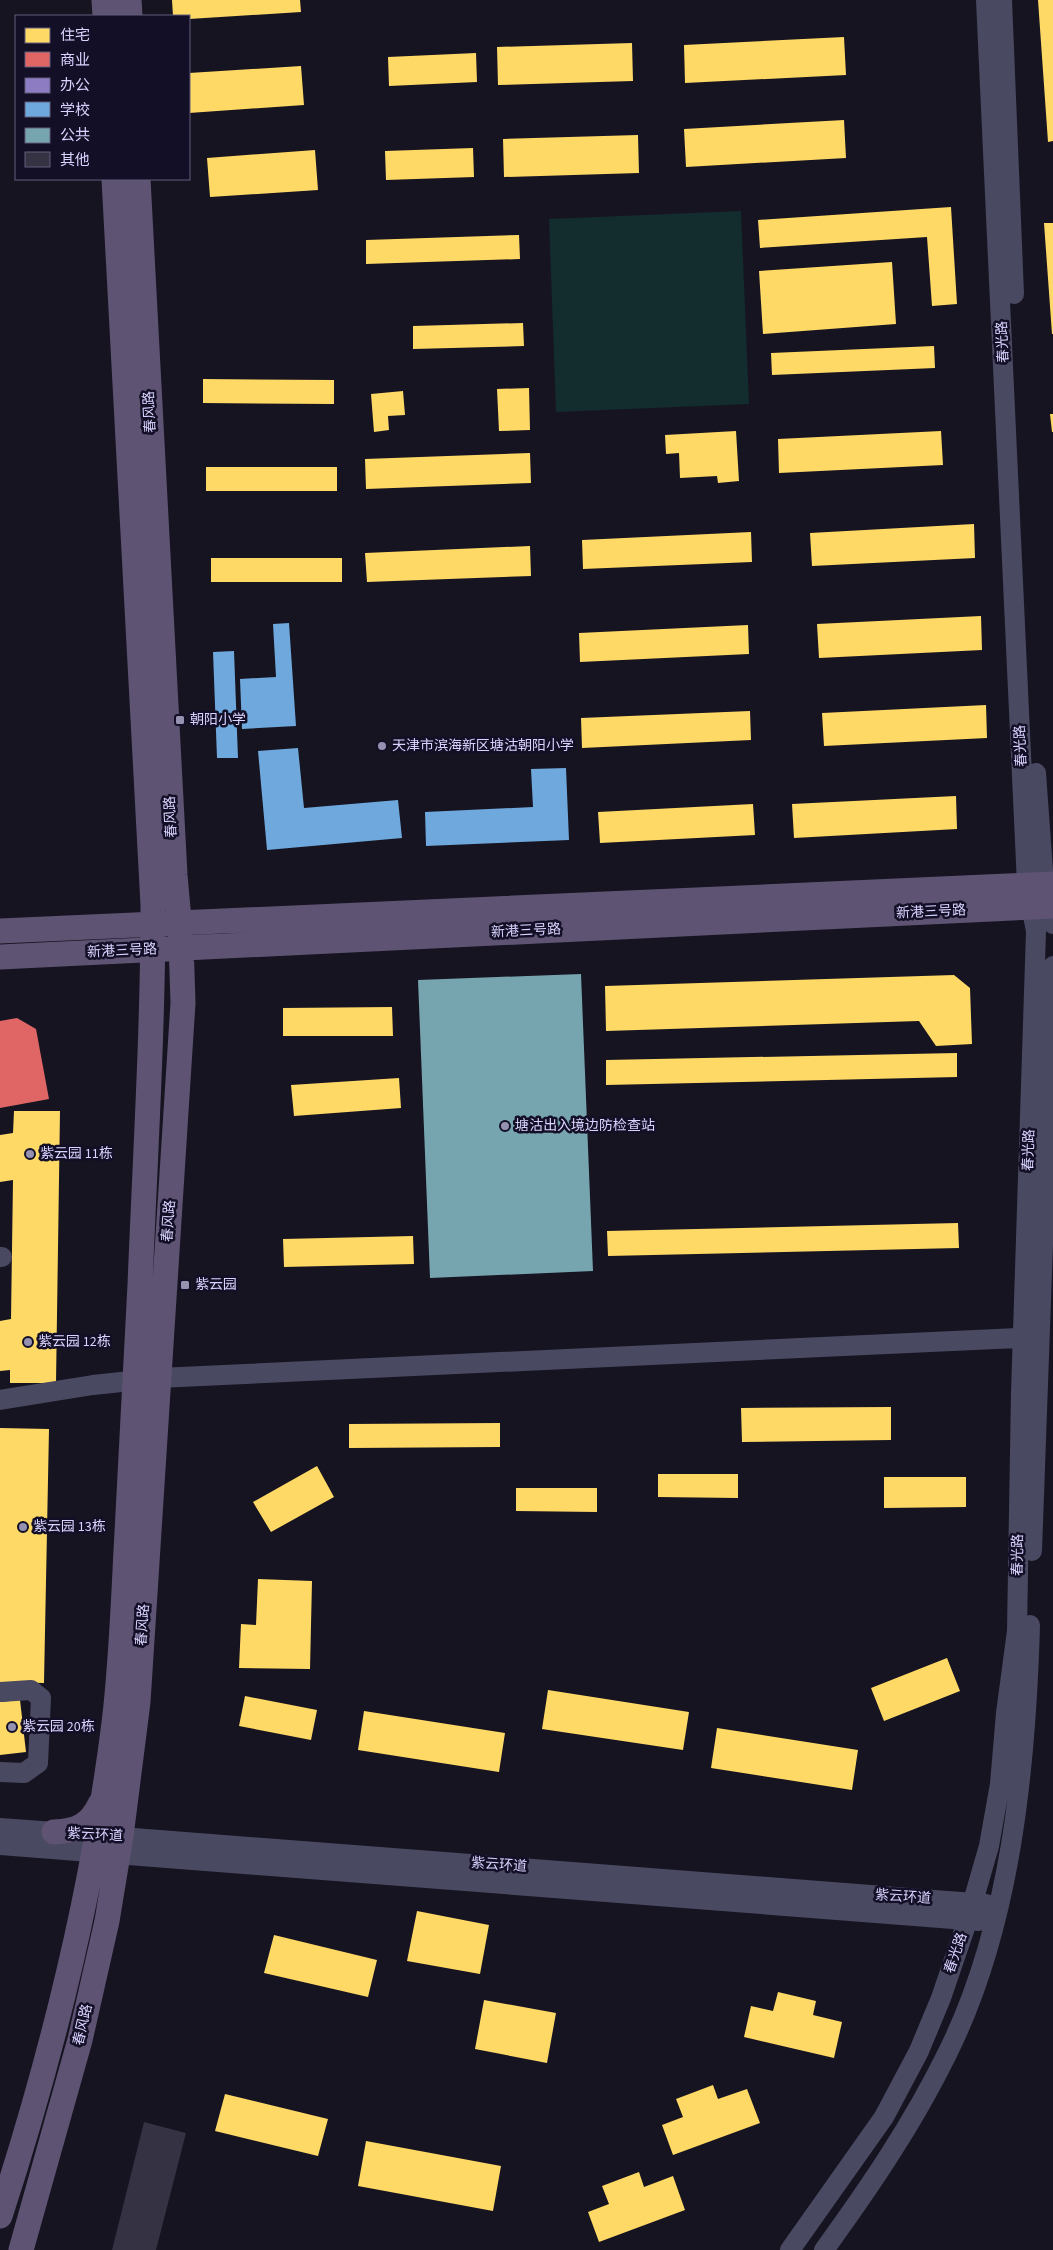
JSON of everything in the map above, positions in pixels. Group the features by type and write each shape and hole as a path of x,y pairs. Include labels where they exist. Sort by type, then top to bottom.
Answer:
{"main road":[{"path":"104,0 105,15"},
{"path":"129,0 130,15"},
{"name":"春风路","path":"0,2216 36,2098 62,2001 83,1908 104,1842 113,1801 119,1676 183,1003 167,937 114,180"},
{"name":"春风路","path":"138,180 163,875"},
{"path":"106,927 121,923 137,911 163,875"},
{"name":"新港三号路","path":"0,957 104,952 245,920 1045,899"},
{"name":"新港三号路","path":"0,931 106,927 167,937 241,945 1045,899"},
{"name":"春风路","path":"147,1380 152,1006 167,937"},
{"path":"183,1003 189,977 196,963 208,954 241,945"},
{"path":"51,1841 84,1825 113,1801"},
{"name":"春风路","path":"21,2250 80,2040 107,1921 104,1842"}],"street":[{"name":"春光路","path":"824,2250 874,2180 912,2120 947,2054 969,2002 996,1914 1011,1848 1025,1716 1036,931 1045,899 986,0"},
{"name":"春光路","path":"1002,0 1037,795 1045,899"},
{"name":"春光路","path":"790,2250 884,2117 919,2051 941,1998 989,1846 1000,1784 1006,1713 1017,1631 1031,1336 1053,966"},
{"path":"0,1400 93,1385 147,1380 1031,1336"},
{"path":"0,1692 31,1690 41,1698 38,1763 24,1773 0,1772"},
{"name":"紫云环道","path":"0,1828 51,1841"},
{"name":"紫云环道","path":"0,1846 51,1841 104,1842 996,1914"}],"green space":[{"path":"741,211 749,404 556,412 549,219"}],"building: 住宅":[{"path":"172,0 300,0 301,12 190,19 190,15 173,15"},
{"path":"1038,0 1053,0 1053,141 1048,142"},
{"path":"844,37 846,75 685,83 684,45"},
{"path":"632,43 633,81 498,85 497,47"},
{"path":"476,53 477,82 389,86 388,57"},
{"path":"301,66 304,105 190,113 190,73"},
{"path":"844,120 846,158 686,167 684,129"},
{"path":"638,135 639,173 504,177 503,139"},
{"path":"473,148 474,177 386,180 385,151"},
{"path":"315,150 318,190 210,197 207,158"},
{"path":"951,207 957,304 932,306 927,237 760,248 758,220"},
{"path":"1044,223 1053,223 1053,334 1052,334"},
{"path":"519,235 520,259 366,264 366,240"},
{"path":"892,262 896,324 763,334 759,271"},
{"path":"523,323 524,346 413,349 413,326"},
{"path":"934,346 935,368 772,375 771,353"},
{"path":"203,379 334,380 334,404 203,403"},
{"path":"529,388 530,430 499,431 497,389"},
{"path":"403,391 405,415 388,416 389,430 374,432 371,394"},
{"path":"1050,414 1053,414 1053,432 1052,432"},
{"path":"736,431 739,481 718,483 717,476 680,478 679,453 666,454 665,435"},
{"path":"941,431 943,465 779,473 778,439"},
{"path":"530,453 531,483 366,489 365,459"},
{"path":"206,467 337,467 337,491 206,491"},
{"path":"974,524 975,558 812,566 810,533"},
{"path":"751,532 752,562 583,569 582,540"},
{"path":"530,546 531,576 367,582 365,553"},
{"path":"211,558 342,558 342,582 211,582"},
{"path":"981,616 982,650 819,658 817,624"},
{"path":"748,625 749,654 580,662 579,633"},
{"path":"986,705 987,738 824,746 822,713"},
{"path":"750,711 751,740 582,748 581,718"},
{"path":"956,796 957,829 794,838 792,804"},
{"path":"753,804 755,835 600,843 598,812"},
{"path":"954,975 970,988 972,1044 936,1046 919,1021 606,1031 605,986"},
{"path":"392,1007 393,1036 283,1036 283,1008"},
{"path":"957,1053 957,1077 606,1085 606,1060"},
{"path":"399,1078 401,1108 294,1116 291,1085"},
{"path":"14,1111 60,1111 56,1383 10,1383 10,1370 0,1371 0,1321 11,1319 13,1180 0,1182 0,1135 13,1133"},
{"path":"958,1223 959,1248 608,1256 607,1231"},
{"path":"413,1236 414,1264 284,1267 283,1239"},
{"path":"891,1407 891,1440 742,1442 741,1408"},
{"path":"500,1423 500,1447 349,1448 349,1424"},
{"path":"0,1428 49,1429 44,1683 0,1682"},
{"path":"317,1466 334,1497 271,1532 253,1502"},
{"path":"658,1474 738,1474 738,1498 658,1497"},
{"path":"884,1477 966,1477 966,1507 884,1508"},
{"path":"516,1488 597,1488 597,1512 516,1511"},
{"path":"258,1579 312,1581 310,1669 239,1668 241,1624 256,1625"},
{"path":"947,1658 960,1691 884,1721 871,1688"},
{"path":"548,1690 689,1712 683,1750 542,1729"},
{"path":"245,1696 317,1710 311,1740 239,1726"},
{"name":"紫云园 20栋","path":"20,1700 26,1752 0,1755 0,1702"},
{"path":"364,1711 505,1733 499,1772 358,1750"},
{"path":"717,1728 858,1750 852,1790 711,1768"},
{"path":"417,1911 489,1925 480,1974 407,1961"},
{"path":"274,1935 377,1960 368,1997 264,1973"},
{"path":"778,1992 816,2001 813,2015 842,2022 834,2058 744,2037 751,2006 773,2011"},
{"path":"484,2000 556,2013 547,2063 475,2049"},
{"path":"713,2085 718,2099 747,2089 760,2123 673,2155 662,2125 683,2117 676,2099"},
{"path":"225,2094 328,2119 318,2156 215,2131"},
{"path":"366,2141 501,2166 493,2211 358,2186"},
{"path":"639,2172 644,2187 673,2176 685,2210 599,2242 588,2212 609,2204 602,2186"}],"building: 商业":[{"path":"17,1018 36,1029 49,1099 0,1108 0,1021"}],"building: 办公":[{"path":"565,1069 568,1121 436,1129 433,1077"},
{"path":"574,1211 575,1266 443,1268 442,1212"}],"building: 学校":[{"path":"289,623 296,726 242,729 240,679 276,677 273,624"},
{"path":"234,651 238,758 217,758 213,652"},
{"path":"298,748 304,808 398,800 402,838 267,850 258,751"},
{"path":"566,768 569,840 426,846 425,812 533,807 531,769"}],"building: 公共":[{"name":"塘沽出入境边防检查站","path":"581,974 593,1271 430,1278 418,980"}],"building: 其他":[{"path":"144,2122 186,2133 156,2250 112,2250"}],"place":[{"name":"朝阳小学","path":"180,720"},
{"name":"天津市滨海新区塘沽朝阳小学","path":"382,746"},
{"name":"塘沽出入境边防检查站","path":"505,1126"},
{"name":"紫云园 11栋","path":"30,1154"},
{"name":"紫云园","path":"185,1285"},
{"name":"紫云园 12栋","path":"28,1342"},
{"name":"紫云园 13栋","path":"23,1527"},
{"name":"紫云园 20栋","path":"12,1727"}]}
